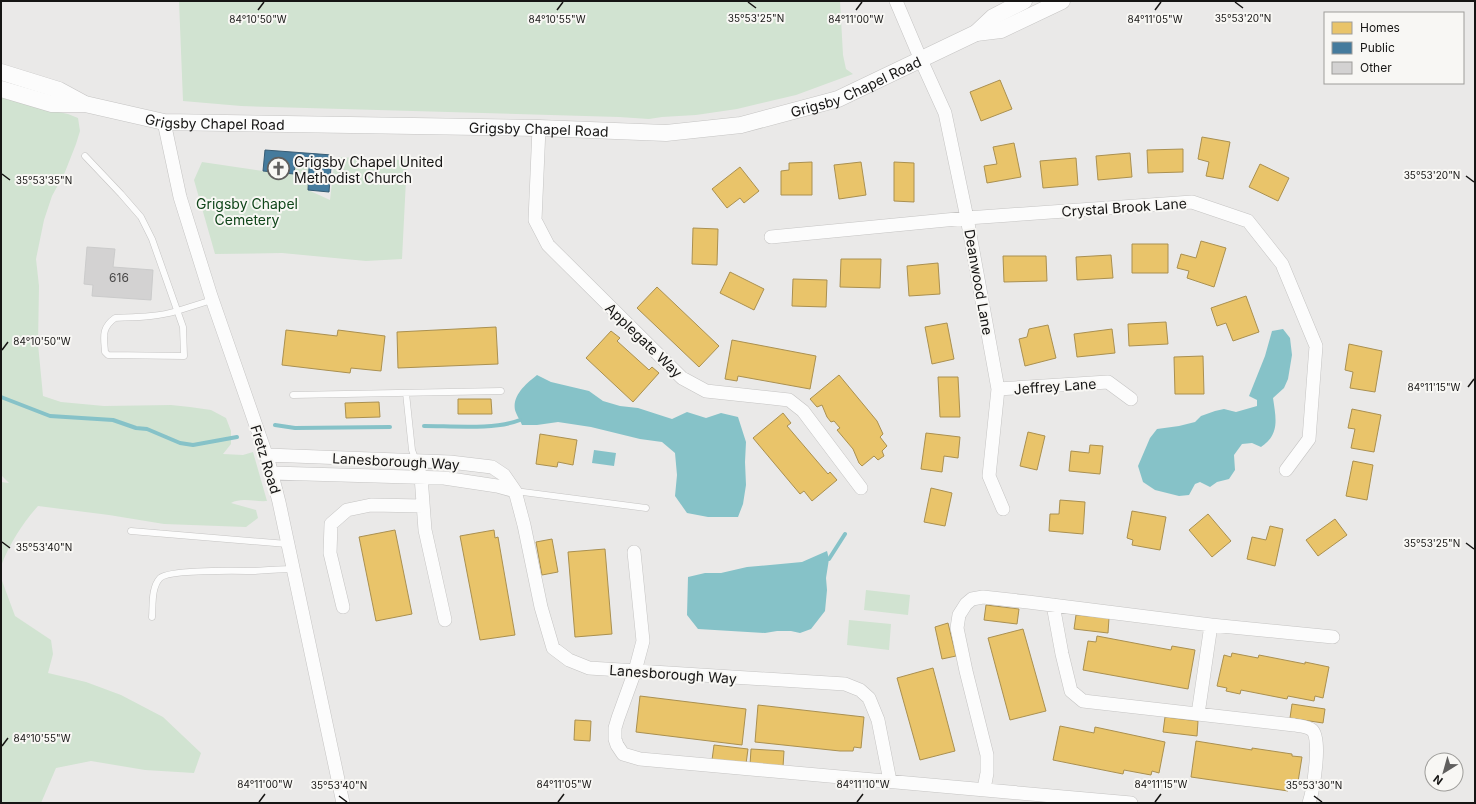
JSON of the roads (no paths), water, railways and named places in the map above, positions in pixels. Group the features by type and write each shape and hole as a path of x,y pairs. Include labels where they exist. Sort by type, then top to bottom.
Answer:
{"street":[{"name":"Deanwood Lane","path":"896,1 945,113 967,218 998,389 989,476 1003,509"},
{"name":"Grigsby Chapel Road","path":"1,89 52,104 85,104 164,122 539,128 666,132 741,125 838,98 976,33 993,17 1024,1"},
{"name":"Grigsby Chapel Road","path":"976,33 1001,30 1062,1"},
{"name":"Grigsby Chapel Road","path":"1,72 59,90 85,104"},
{"name":"Fretz Road","path":"164,122 180,197 212,300 272,473 343,803"},
{"name":"Applegate Way","path":"539,128 535,220 548,245 682,378 706,391 789,400 803,410 861,488"},
{"name":"Crystal Brook Lane","path":"771,237 967,218 1192,202 1248,221 1282,264 1316,346 1309,439 1286,470"},
{"name":"Jeffrey Lane","path":"998,389 1108,382 1131,399"},
{"name":"Lanesborough Way","path":"267,455 450,462 492,467 504,475 515,491 524,522 541,608 553,648 570,660 589,668 845,684 860,690 869,698 878,720 890,782"},
{"path":"341,458 341,475"},
{"path":"416,461 421,476 425,530 445,620"},
{"name":"Lanesborough Way","path":"272,473 421,476 497,486 515,491"},
{"path":"343,607 330,553 331,524 347,510 371,505 423,506"},
{"path":"634,552 643,641 635,671 615,728 617,745 623,754 640,759 1131,803"},
{"path":"984,789 986,755 957,628 959,615 966,604 972,599 983,597 1211,625 1333,637"},
{"path":"1053,605 1062,654 1071,691 1082,701 1294,725 1312,730 1315,735 1317,747 1312,792 1308,803"},
{"path":"1198,714 1211,625"}],"lane":[{"path":"85,156 141,217 152,239 177,311 183,327 184,356 108,355 105,352 105,328 109,322 115,318 160,316 177,311 212,300"},
{"path":"293,395 501,391"},
{"path":"406,393 412,450 416,461"},
{"path":"515,491 646,508"},
{"path":"131,532 287,544"},
{"path":"152,617 155,588 160,578 165,575 292,568"}],"water":[{"path":"1283,329 1290,338 1292,355 1288,379 1284,388 1273,398 1276,419 1274,431 1267,442 1261,447 1252,443 1242,444 1234,455 1235,470 1229,479 1217,482 1210,487 1200,482 1195,484 1189,495 1179,496 1155,490 1143,482 1138,466 1150,438 1157,429 1195,422 1201,416 1215,411 1224,409 1236,412 1257,406 1257,400 1249,396 1265,356 1272,331"},
{"path":"537,375 551,382 589,391 603,401 620,406 638,408 672,419 687,412 706,418 721,413 738,417 746,442 746,485 743,504 738,517 708,517 687,513 675,496 677,475 675,453 662,442 640,439 591,427 558,422 537,425 522,425 515,410 516,399 521,390"},
{"path":"594,450 616,453 614,466 592,463"},
{"path":"827,551 829,559 826,578 827,590 825,611 811,629 800,633 791,631 777,631 765,633 698,629 687,615 688,577 705,573 721,573 747,567 802,562"}],"waterway":[{"path":"1,397 50,416 113,420 136,428 147,429 180,443 193,445 237,437"},
{"path":"424,426 486,426 510,423 520,420"},
{"path":"275,425 295,428 390,427"},
{"path":"829,559 845,534"}],"place":[{"name":"Grigsby Chapel United Methodist Church","path":"279,169"}],"park label":[{"name":"Grigsby Chapel Cemetery","path":"247,212"}]}
